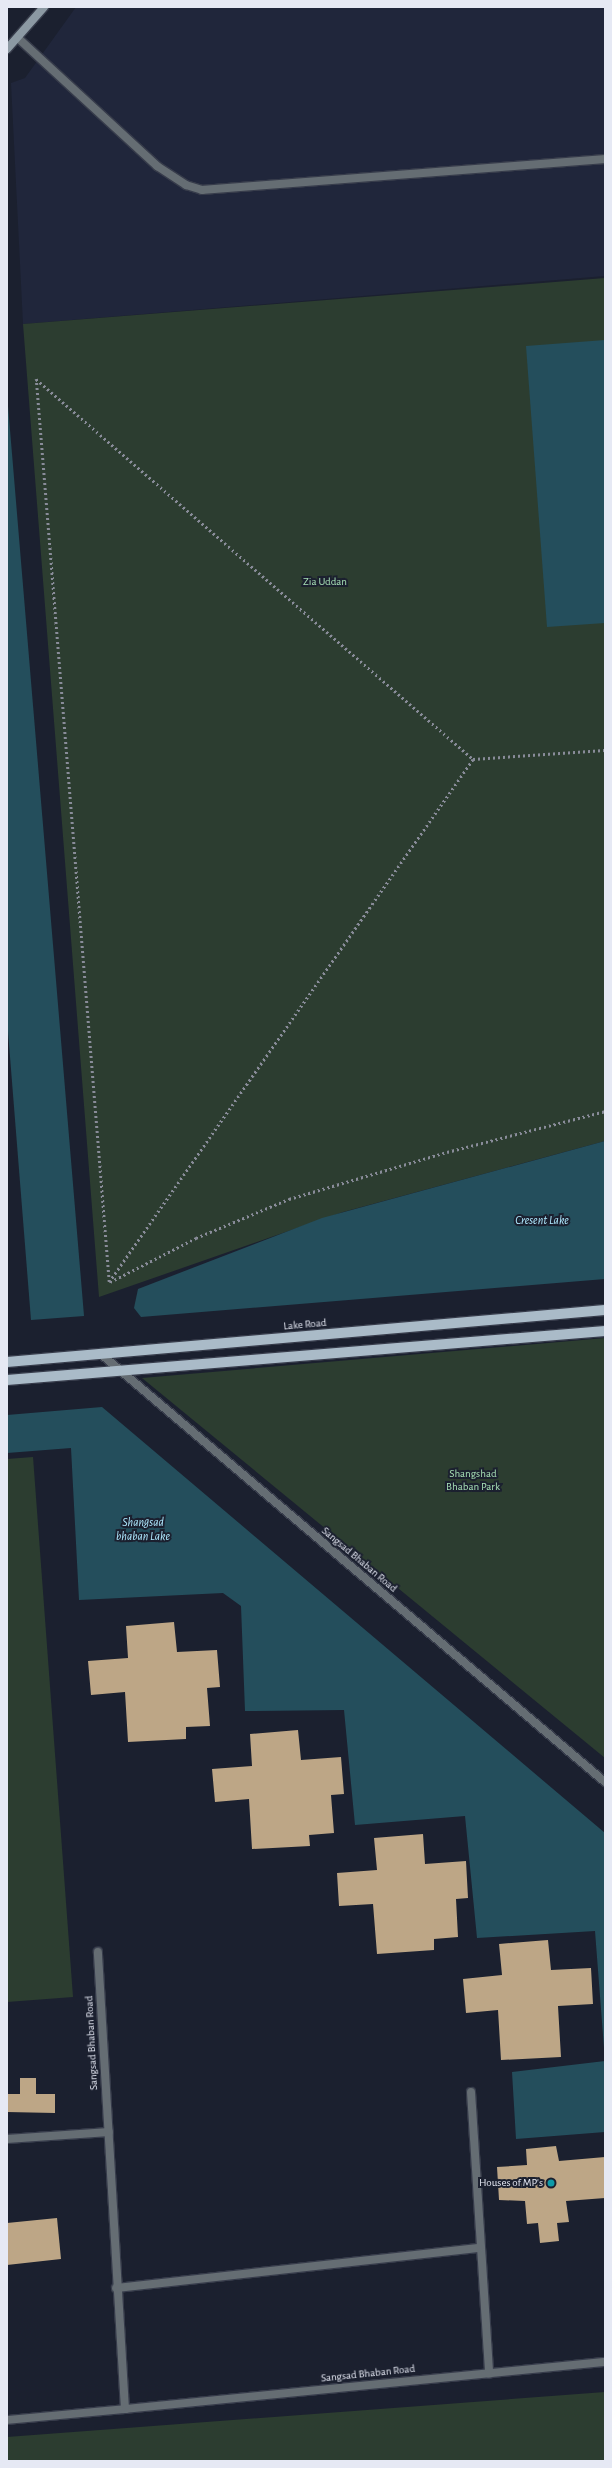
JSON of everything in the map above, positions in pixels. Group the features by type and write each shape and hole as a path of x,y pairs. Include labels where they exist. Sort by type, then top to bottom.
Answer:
{"main road":[{"name":"Lake Road","path":"7,1362 605,1310"},
{"path":"7,1380 605,1331"}],"street":[{"path":"7,49 18,39 44,7"}],"lane":[{"path":"18,39 157,166 186,185 202,190 605,159"},
{"name":"Sangsad Bhaban Road","path":"101,1354 119,1371 605,1782"},
{"name":"Sangsad Bhaban Road","path":"98,1952 116,2288 125,2409"},
{"path":"471,2092 489,2373"},
{"path":"7,2139 108,2132"},
{"path":"116,2288 481,2248"},
{"name":"Sangsad Bhaban Road","path":"7,2420 605,2362"}],"path":[{"path":"109,1282 36,379 473,759 605,750"},
{"path":"109,1282 473,759"},
{"path":"109,1282 196,1238 289,1199 447,1152 605,1111"}],"shaded area":[{"path":"76,7 605,7 605,276 23,324 11,83 25,78"}],"green space":[{"name":"Zia Uddan","path":"605,278 605,1141 343,1212 99,1297 23,324"},
{"name":"Shangshad Bhaban Park","path":"605,1338 605,1758 142,1378"},
{"path":"33,1457 73,1997 7,2002 7,1459"},
{"path":"605,2392 605,2461 7,2461 7,2437"}],"water":[{"path":"605,340 605,623 547,627 526,346"},
{"path":"7,394 84,1316 31,1320 7,1019"},
{"name":"Cresent Lake","path":"605,1141 605,1279 141,1317 134,1308 138,1289 322,1218"},
{"name":"Shangsad bhaban Lake","path":"102,1407 605,1833 605,2061 595,1931 477,1938 465,1816 355,1825 344,1710 245,1711 241,1606 223,1593 79,1600 71,1448 7,1453 7,1415"},
{"path":"605,2061 605,2132 516,2139 512,2072"}],"building":[{"path":"174,1622 177,1652 217,1650 220,1687 207,1688 210,1726 186,1727 186,1739 128,1742 125,1692 91,1695 88,1661 128,1658 126,1626"},
{"path":"298,1730 301,1760 341,1757 344,1794 331,1795 334,1833 309,1835 310,1846 252,1849 249,1799 215,1802 212,1769 252,1766 250,1734"},
{"path":"423,1834 425,1864 466,1861 468,1898 456,1899 458,1937 434,1939 434,1950 377,1954 373,1904 339,1906 337,1873 377,1870 374,1838"},
{"path":"548,1940 551,1970 591,1968 593,2004 558,2006 561,2057 501,2060 498,2010 466,2013 463,1979 502,1975 499,1944"},
{"path":"20,2078 36,2078 36,2094 55,2094 55,2113 7,2112 7,2094 20,2094"},
{"name":"Houses of MP's","path":"556,2146 559,2161 605,2157 605,2198 566,2201 569,2222 557,2223 559,2241 540,2243 538,2223 527,2224 525,2201 499,2200 497,2167 527,2165 526,2149"},
{"path":"57,2218 61,2259 7,2265 7,2223"}],"place":[{"name":"Houses of MP's","path":"551,2183"}]}
